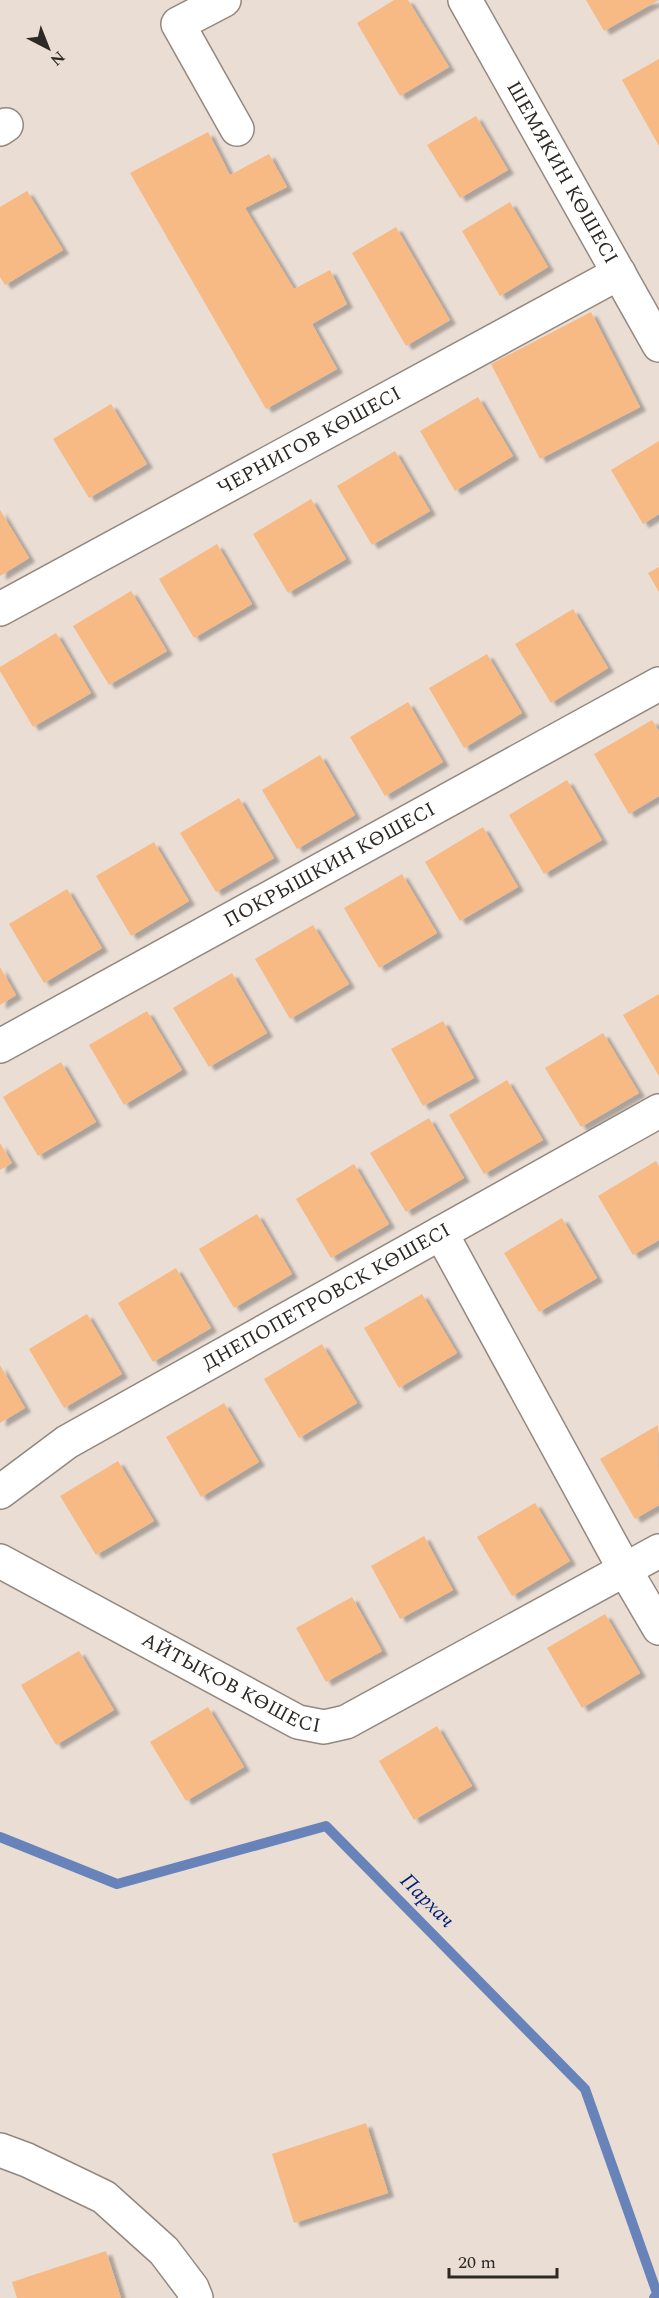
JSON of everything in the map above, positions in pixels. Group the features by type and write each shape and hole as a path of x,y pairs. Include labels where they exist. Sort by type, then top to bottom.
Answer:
{"street":[{"path":"224,0 178,24 237,129"},
{"name":"ШЕМЯКИН КӨШЕСІ","path":"465,0 659,345"},
{"name":"ЧЕРНИГОВ КӨШЕСІ","path":"0,609 619,273"},
{"name":"ПОКРЫШКИН КӨШЕСІ","path":"0,1046 659,684"},
{"name":"ДНЕПОПЕТРОВСК КӨШЕСІ","path":"0,1492 66,1442 659,1111"},
{"path":"441,1233 659,1628"},
{"name":"АЙТЫҚОВ КӨШЕСІ","path":"0,1561 298,1722 324,1727 346,1722 659,1551"},
{"path":"0,2150 27,2160 104,2197 164,2251 192,2288 196,2298"}],"building":[{"path":"394,0 408,0 449,67 400,96 357,23"},
{"path":"586,0 659,0 604,31"},
{"path":"659,59 659,146 622,80"},
{"path":"476,116 508,170 460,198 427,145"},
{"path":"208,132 230,175 269,154 287,187 245,208 294,289 330,270 347,304 312,324 337,369 266,409 130,173"},
{"path":"27,191 63,250 5,285 0,277 0,207"},
{"path":"510,202 548,267 500,296 462,231"},
{"path":"396,227 450,320 406,346 352,253"},
{"path":"591,312 640,407 540,459 491,364"},
{"path":"478,397 513,456 455,491 420,431"},
{"path":"111,404 147,464 89,498 53,439"},
{"path":"659,441 659,514 643,524 611,470"},
{"path":"395,451 430,511 372,545 337,486"},
{"path":"311,499 346,559 288,593 253,534"},
{"path":"0,510 29,558 0,576"},
{"path":"217,544 252,604 194,638 159,579"},
{"path":"659,567 659,592 648,573"},
{"path":"131,591 167,651 109,685 73,626"},
{"path":"573,609 608,668 551,703 515,644"},
{"path":"56,633 91,693 33,727 0,671 0,667"},
{"path":"487,654 522,713 464,748 429,688"},
{"path":"408,702 443,762 385,796 350,737"},
{"path":"652,720 659,731 659,796 629,814 594,754"},
{"path":"320,755 355,815 297,849 262,790"},
{"path":"567,780 602,840 544,874 509,815"},
{"path":"239,798 274,858 216,892 180,833"},
{"path":"483,827 518,887 460,921 425,862"},
{"path":"154,842 189,901 131,936 96,876"},
{"path":"402,874 437,933 379,968 344,908"},
{"path":"67,889 102,948 44,983 9,924"},
{"path":"313,925 349,984 290,1019 255,959"},
{"path":"0,967 16,995 0,1005"},
{"path":"232,973 267,1033 209,1067 173,1008"},
{"path":"659,994 659,1076 623,1015"},
{"path":"147,1011 182,1070 124,1105 89,1045"},
{"path":"443,1021 474,1078 423,1106 391,1049"},
{"path":"603,1033 639,1093 581,1127 545,1068"},
{"path":"61,1062 96,1122 38,1156 3,1097"},
{"path":"507,1080 543,1140 484,1174 449,1115"},
{"path":"429,1118 464,1178 406,1212 370,1153"},
{"path":"0,1143 12,1163 0,1170"},
{"path":"656,1161 659,1166 659,1240 633,1255 598,1196"},
{"path":"354,1164 389,1224 331,1258 296,1199"},
{"path":"257,1214 292,1274 234,1308 199,1249"},
{"path":"562,1218 597,1278 539,1312 504,1253"},
{"path":"176,1268 211,1328 153,1362 118,1303"},
{"path":"422,1294 457,1353 399,1388 364,1328"},
{"path":"87,1314 122,1374 64,1408 29,1349"},
{"path":"322,1344 357,1403 299,1438 264,1379"},
{"path":"0,1365 25,1408 0,1423"},
{"path":"224,1403 259,1462 201,1497 166,1437"},
{"path":"658,1425 659,1505 635,1519 600,1459"},
{"path":"118,1461 154,1521 96,1555 60,1496"},
{"path":"535,1503 570,1561 512,1596 477,1537"},
{"path":"424,1536 453,1590 400,1619 371,1566"},
{"path":"352,1597 382,1651 326,1682 296,1628"},
{"path":"605,1614 640,1673 582,1708 547,1648"},
{"path":"79,1651 114,1710 56,1745 21,1685"},
{"path":"208,1707 244,1767 186,1801 150,1742"},
{"path":"437,1726 472,1786 414,1820 379,1761"},
{"path":"366,2123 388,2193 294,2223 272,2154"},
{"path":"106,2251 121,2298 17,2298 12,2282"}],"waterway":[{"name":"Пархач","path":"0,1837 117,1884 326,1826 585,2089 657,2293 654,2298"}]}
